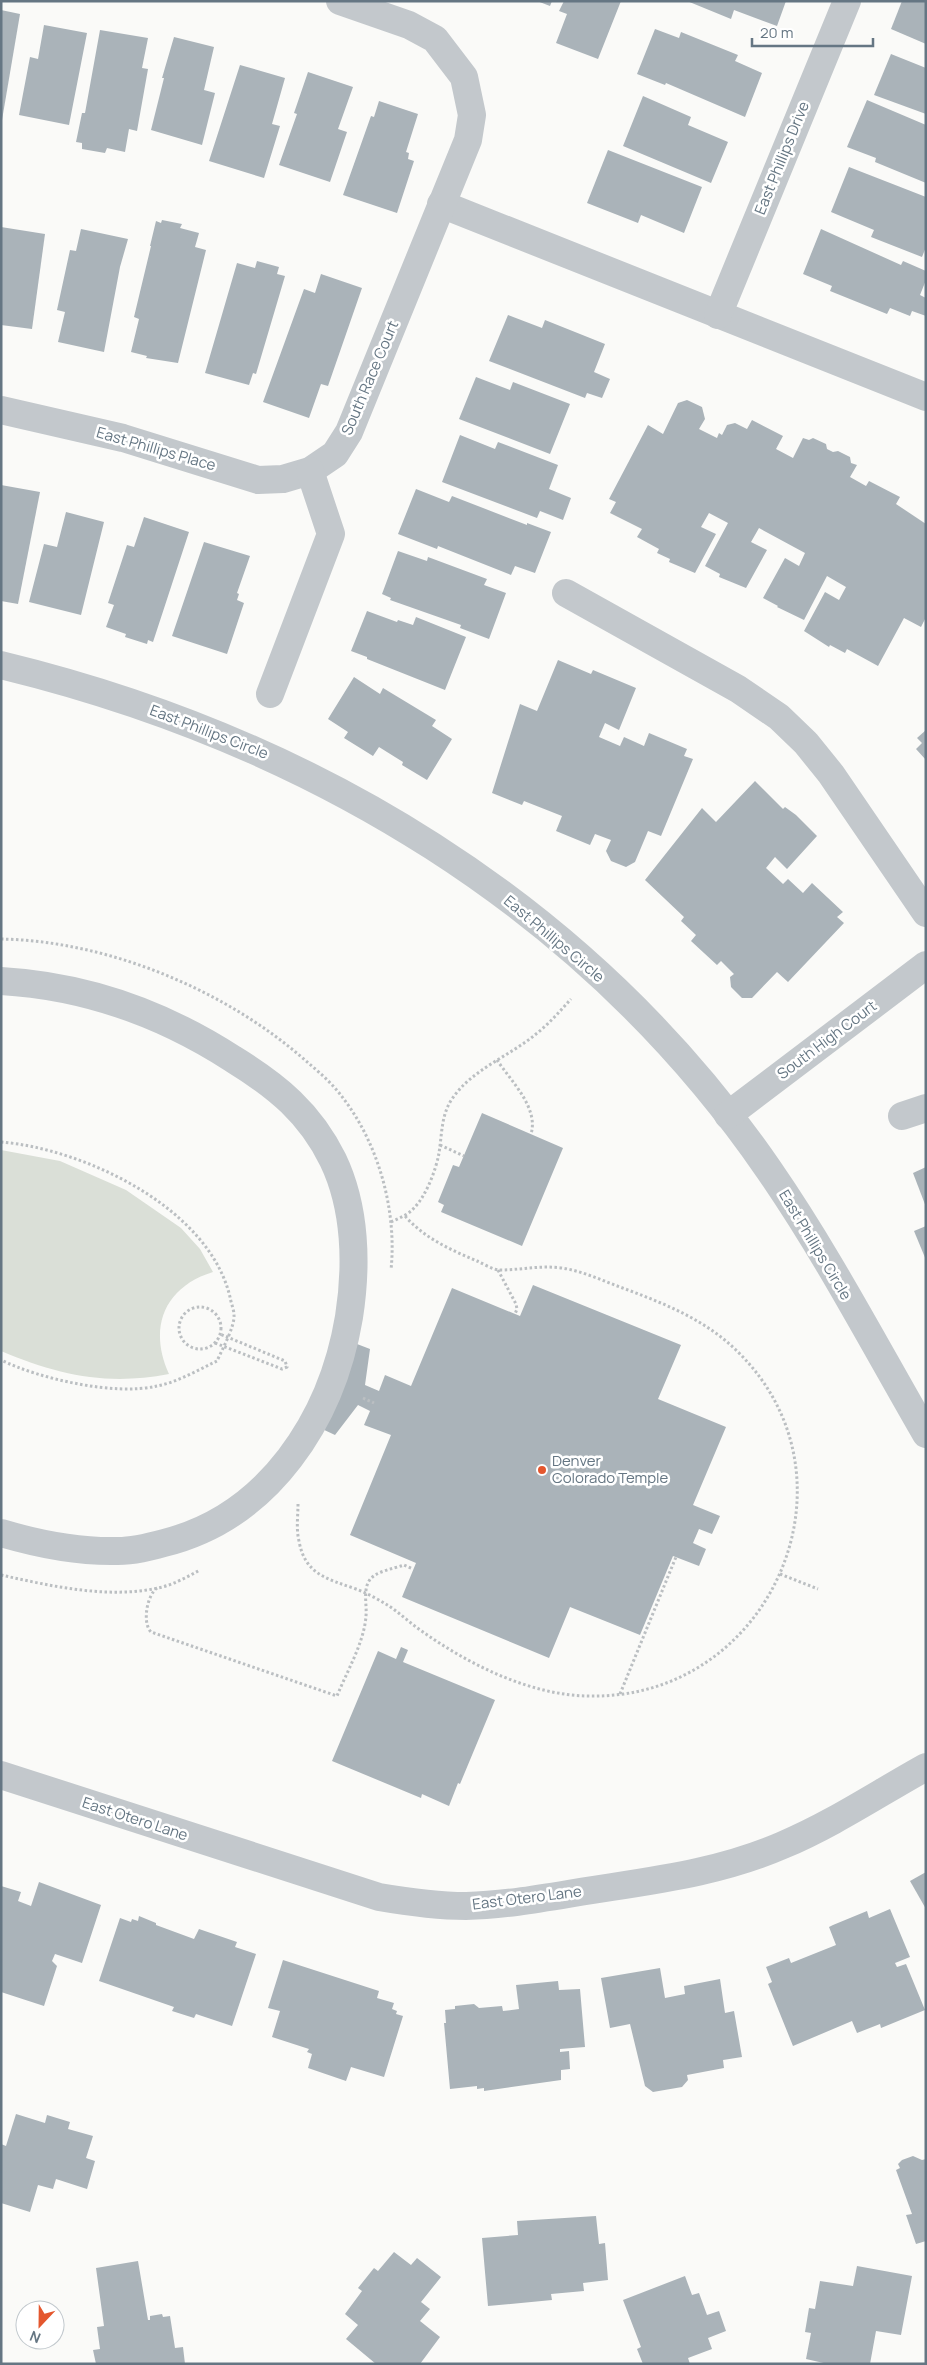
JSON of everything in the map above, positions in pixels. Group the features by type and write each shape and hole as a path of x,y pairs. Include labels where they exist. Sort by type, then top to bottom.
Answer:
{"street":[{"name":"South Race Court","path":"310,471 335,454 349,432 468,140 472,116 464,77 435,39 409,24 340,1"},
{"name":"East Phillips Drive","path":"718,315 847,1"},
{"path":"441,204 926,397"},
{"name":"East Phillips Place","path":"1,410 123,438 258,480 283,479 310,471"},
{"path":"270,694 331,534 310,471"},
{"path":"566,593 738,689 779,717 806,743 831,774 926,913"},
{"name":"East Phillips Circle","path":"1,665 51,677 204,728 284,762 344,792 406,828 465,866 576,954 630,1005 681,1059 768,1168 805,1224 926,1434"},
{"name":"South High Court","path":"728,1116 926,965"},
{"path":"1,981 52,986 128,1005 170,1022 209,1043 274,1085 303,1113 319,1135 333,1161 346,1199 354,1259 349,1318 335,1376 319,1413 296,1451 269,1485 248,1503 200,1532 147,1547 119,1551 72,1548 1,1534"},
{"name":"East Otero Lane","path":"1,1775 379,1898 425,1904 466,1906 507,1903 661,1879 703,1872 744,1860 784,1845 926,1767"}],"path":[{"path":"1,939 51,944 98,953 143,966 184,983 224,1003 290,1047 323,1076 342,1097 358,1120 377,1161 391,1222 390,1275"},
{"path":"391,1222 405,1216 414,1208 421,1197 436,1166 444,1118 452,1100 467,1083 496,1060 535,1035 572,999"},
{"path":"496,1060 531,1110 534,1125 532,1134"},
{"path":"1,1142 25,1144 60,1152 88,1162 116,1175 151,1196 203,1242 221,1268 235,1316 217,1361 172,1382 157,1386 135,1389 77,1384 42,1375 1,1360"},
{"path":"440,1145 464,1156"},
{"path":"292,1502 298,1497 298,1538 302,1554 312,1568 323,1578 366,1594 390,1607 448,1648 519,1682 565,1694 588,1696 620,1695 680,1678 710,1661 730,1645 748,1626 766,1601 780,1574 791,1540 796,1506 797,1479 793,1452 786,1426 774,1401 760,1378 740,1353 716,1332 690,1315 583,1273 538,1266 498,1270 442,1245 414,1225 405,1216"},
{"path":"498,1270 516,1304 515,1314"},
{"path":"202,1306 207,1308 219,1318 220,1334 215,1343 201,1349 185,1344 178,1330 182,1315 190,1308 202,1306"},
{"path":"215,1343 282,1369 287,1367 285,1361 220,1334"},
{"path":"620,1695 676,1557"},
{"path":"207,1567 152,1592 146,1620 147,1628 151,1632 337,1696 365,1625 366,1594 369,1582 374,1576 404,1566 413,1569"},
{"path":"780,1574 818,1589"}],"shaded area":[{"path":"1,1150 60,1161 126,1190 181,1228 200,1249 213,1272 196,1279 182,1288 172,1299 165,1311 161,1325 160,1341 169,1374 125,1379 83,1376 43,1366 1,1351"}],"building":[{"path":"537,1 552,1 550,6"},
{"path":"564,1 621,1 598,59 556,43 567,14 559,11"},
{"path":"687,1 786,1 777,26 734,10 731,19"},
{"path":"902,1 926,1 926,44 891,29"},
{"path":"1,10 20,14 2,120 1,120"},
{"path":"44,25 87,33 69,125 19,115 30,57 38,59"},
{"path":"655,29 679,38 681,32 738,55 735,61 762,73 745,117 666,83 665,85 637,74"},
{"path":"100,30 148,38 142,68 148,69 137,131 129,129 125,152 107,148 105,153 82,149 82,143 76,142 82,113 85,113"},
{"path":"174,37 214,47 204,90 215,93 202,145 151,130 164,78 162,78"},
{"path":"891,54 926,68 926,114 874,95"},
{"path":"240,65 285,78 272,124 280,126 264,178 209,161"},
{"path":"308,72 353,87 338,129 347,132 330,182 279,165 297,114 294,113"},
{"path":"643,96 691,117 688,125 728,142 711,183 623,146"},
{"path":"867,100 926,125 926,183 875,162 876,158 847,147"},
{"path":"379,101 418,114 406,152 409,153 408,159 414,161 397,213 343,195 371,116 374,117"},
{"path":"608,150 702,187 684,233 641,215 638,223 587,203"},
{"path":"849,167 926,197 926,247 922,257 871,237 874,230 831,212"},
{"path":"162,220 182,224 180,228 199,233 195,247 206,250 178,363 146,358 147,356 131,352 139,319 134,317 150,246 156,221 161,223"},
{"path":"1,227 45,234 32,329 1,325"},
{"path":"81,229 128,239 120,267 104,352 58,342 65,312 57,310 70,250 76,251"},
{"path":"821,229 901,265 903,261 926,271 926,280 920,295 926,298 926,316 912,311 910,316 890,308 887,314 830,291 832,286 803,274"},
{"path":"257,261 279,267 277,274 285,276 256,374 253,373 249,385 205,373 237,263 255,268"},
{"path":"321,274 362,288 328,386 321,384 309,418 263,402 304,289 315,293"},
{"path":"508,315 542,328 545,320 605,344 594,372 610,379 602,398 587,393 585,398 489,361"},
{"path":"476,377 510,390 513,382 570,404 550,454 459,419"},
{"path":"687,400 702,407 705,419 699,429 717,438 719,433 722,435 727,425 735,423 747,429 752,420 783,436 776,449 793,458 803,438 809,440 813,438 826,444 827,449 833,452 838,451 850,457 851,463 857,465 850,477 866,486 869,481 900,497 896,504 926,524 926,617 921,627 904,618 878,666 847,649 845,653 830,645 829,647 804,631 825,592 839,600 846,587 827,576 804,620 763,598 785,558 799,566 805,553 759,528 751,542 767,550 746,588 719,577 720,574 705,566 728,523 709,513 701,527 716,534 695,573 669,562 670,559 657,553 659,549 637,537 642,529 610,513 616,502 609,499 648,425 663,434 678,403"},
{"path":"460,435 495,449 498,442 558,465 549,489 571,498 563,520 540,511 537,518 442,482"},
{"path":"1,485 40,492 18,604 1,601"},
{"path":"416,489 449,502 452,496 527,525 527,523 551,532 535,573 515,566 511,575 438,546 437,549 398,534"},
{"path":"66,512 104,522 81,615 29,602 44,544 57,547"},
{"path":"144,517 189,532 153,642 148,640 147,644 125,637 126,634 106,627 114,605 108,603 127,545 134,547"},
{"path":"204,542 250,556 237,593 239,594 237,600 244,603 227,654 172,636"},
{"path":"398,551 427,561 428,557 487,579 484,585 506,593 489,639 460,628 461,625 390,600 391,598 382,594"},
{"path":"367,611 397,622 398,620 413,625 416,617 466,637 445,690 351,651"},
{"path":"558,660 591,674 593,670 636,688 619,730 605,723 599,737 620,746 624,737 644,746 649,733 687,749 684,756 693,759 661,836 648,831 635,862 626,867 611,861 606,851 611,840 595,834 590,845 556,831 562,816 524,801 522,805 492,793 520,704 537,711"},
{"path":"354,677 380,694 383,688 436,720 432,726 452,739 427,780 402,765 403,762 379,747 373,756 344,738 348,732 328,719"},
{"path":"926,730 926,760 916,749 922,743 917,738"},
{"path":"755,781 783,809 785,807 796,815 817,836 787,869 775,857 766,868 783,884 788,879 803,893 812,883 843,912 837,917 844,923 788,982 777,972 752,998 742,998 731,987 730,977 734,974 721,961 717,965 691,941 696,935 681,921 684,917 645,880 702,808 716,822"},
{"path":"482,1113 563,1148 522,1246 441,1212 444,1205 438,1202 453,1165 459,1167"},
{"path":"926,1167 926,1207 913,1173"},
{"path":"926,1226 926,1260 914,1231"},
{"name":"Denver Colorado Temple","path":"533,1285 681,1345 658,1399 726,1427 693,1505 720,1516 712,1534 699,1529 693,1543 706,1549 699,1566 673,1556 640,1635 570,1607 549,1658 402,1597 416,1563 350,1535 391,1435 364,1425 370,1411 358,1405 335,1435 320,1428 342,1390 357,1344 370,1349 365,1385 379,1391 385,1375 411,1386 452,1288 520,1316"},
{"path":"401,1647 408,1650 403,1662 495,1700 449,1806 422,1794 421,1798 332,1761 378,1651 396,1659"},
{"path":"926,1872 926,1909 910,1881"},
{"path":"39,1882 101,1905 82,1963 55,1954 52,1961 57,1966 44,2006 1,1992 1,1886 21,1892 18,1901 31,1906"},
{"path":"890,1909 910,1957 895,1963 897,1967 906,1964 925,2010 881,2028 880,2024 857,2033 852,2021 793,2046 768,1984 772,1982 766,1967 789,1958 791,1963 836,1945 829,1927 867,1911 869,1918"},
{"path":"139,1916 156,1923 156,1925 194,1939 199,1929 237,1942 235,1947 256,1954 232,2026 196,2014 194,2018 172,2011 174,2007 99,1981 120,1918 131,1922 132,1919 138,1921"},
{"path":"283,1960 379,1991 377,1998 394,2003 392,2009 397,2011 396,2014 403,2016 384,2077 351,2067 346,2081 308,2068 312,2054 307,2052 309,2049 272,2037 280,2011 268,2008"},
{"path":"660,1968 665,1998 685,1994 684,1986 720,1979 725,2013 734,2011 742,2057 723,2060 724,2068 687,2075 688,2080 682,2087 653,2092 645,2086 630,2024 610,2028 601,1978"},
{"path":"558,1981 559,1990 580,1989 585,2047 560,2049 560,2052 569,2051 570,2069 561,2070 561,2080 484,2091 484,2088 477,2089 477,2086 450,2089 444,2023 446,2023 445,2010 455,2009 455,2006 474,2004 479,2008 502,2006 503,2011 519,2009 516,1985"},
{"path":"16,2114 45,2123 47,2115 70,2122 68,2129 93,2136 86,2158 95,2161 87,2189 56,2179 53,2189 38,2185 30,2212 1,2203 1,2144 6,2146"},
{"path":"913,2156 922,2160 926,2159 926,2241 916,2244 906,2215 912,2214 896,2170 900,2168 898,2164 902,2160"},
{"path":"596,2216 599,2244 605,2243 608,2280 583,2283 584,2291 551,2294 552,2300 488,2306 482,2238 518,2235 517,2221"},
{"path":"394,2252 411,2265 417,2258 441,2277 421,2302 430,2309 420,2321 440,2337 420,2364 376,2364 346,2339 358,2325 345,2314 362,2291 358,2288 374,2268 378,2271"},
{"path":"138,2261 148,2320 150,2320 150,2316 162,2314 163,2317 170,2316 175,2348 183,2347 185,2364 96,2364 93,2350 100,2349 97,2327 104,2326 96,2268"},
{"path":"857,2266 912,2276 901,2335 876,2331 870,2364 828,2364 806,2359 811,2333 805,2332 809,2308 815,2309 820,2281 853,2286"},
{"path":"685,2276 692,2295 699,2293 707,2315 719,2311 726,2331 708,2338 712,2349 688,2358 690,2364 643,2364 637,2349 641,2347 623,2300"}],"place":[{"name":"Denver Colorado Temple","path":"542,1470"}]}
